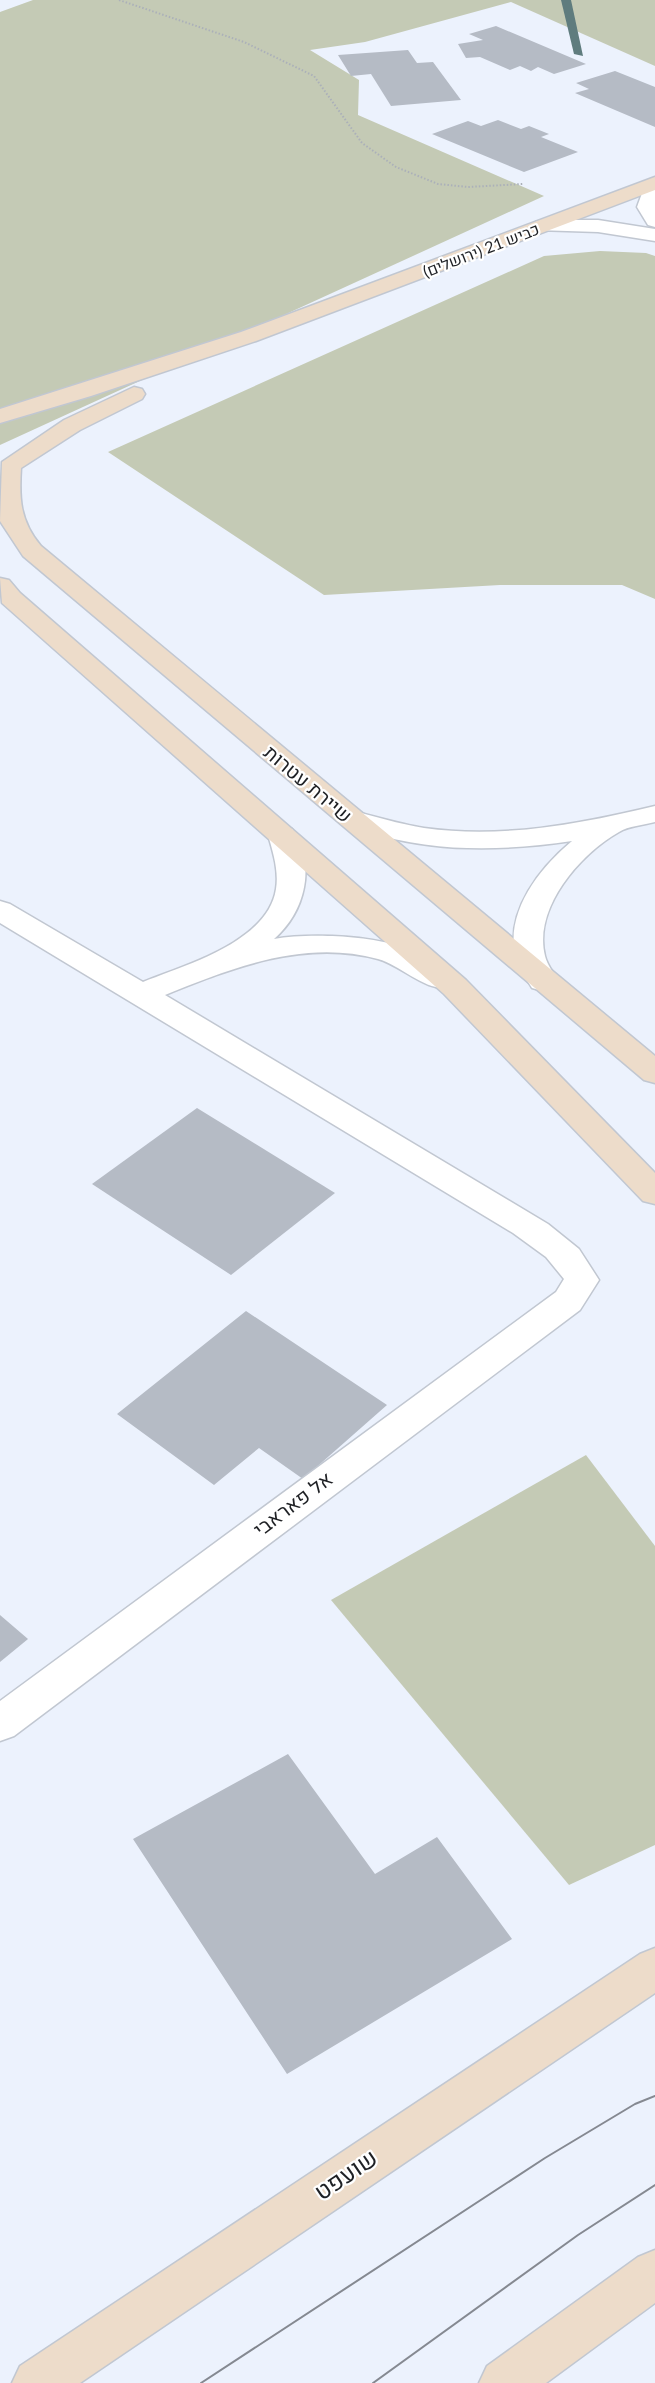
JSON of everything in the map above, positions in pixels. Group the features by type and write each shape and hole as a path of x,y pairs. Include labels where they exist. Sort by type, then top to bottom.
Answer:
{"street":[{"path":"655,184 647,207 655,221"},
{"name":"כביש 21 (ירושלים)","path":"0,416 72,396 307,317 655,184"},
{"path":"543,226 598,226 655,235"},
{"name":"כביש 21 (ירושלים)","path":"7,454 42,442 115,402 307,317"},
{"name":"שיירת עטרות","path":"7,454 7,505 15,532 32,551 655,1073"},
{"path":"0,585 10,598 455,987 655,1193"},
{"path":"349,818 405,835 465,841 519,839 609,828 655,814"},
{"path":"543,981 530,957 528,935 533,915 545,889 563,863 586,842 609,828"},
{"path":"224,961 272,927 287,904 292,864 282,835"},
{"path":"0,910 141,994 224,961 281,948 320,945 368,947 403,958 455,987"},
{"name":"אל פאראבי","path":"0,1724 568,1301 582,1280 574,1264 555,1246 511,1217 141,994"},
{"name":"שועפט","path":"37,2383 655,1968"},
{"path":"504,2383 655,2274"}],"path":[{"path":"119,0 244,42 314,76 362,143 396,167 438,184 468,187 532,184"}],"green space":[{"path":"33,0 655,0 655,66 511,2 365,42 310,50 359,80 358,115 544,196 0,445 0,12"},
{"path":"600,251 646,253 655,256 655,599 622,585 500,585 324,595 108,452 544,256"},
{"path":"586,1455 655,1546 655,1845 569,1885 331,1600"}],"building":[{"path":"496,26 586,64 554,74 538,67 531,71 520,66 510,70 480,57 466,58 458,44 483,40 469,34"},
{"path":"408,50 417,63 433,62 461,100 391,106 371,74 351,76 338,55"},
{"path":"615,71 655,87 655,127 575,93 589,89 576,83"},
{"path":"498,120 521,129 529,126 549,134 541,137 578,152 524,172 432,134 468,121 481,126"},
{"path":"197,1108 335,1193 231,1275 92,1184"},
{"path":"246,1311 387,1405 303,1479 259,1448 214,1485 117,1414"},
{"path":"0,1615 28,1639 0,1662"},
{"path":"288,1754 375,1874 437,1837 512,1939 287,2074 133,1839"}],"waterway":[{"path":"566,0 579,54"}],"tram line":[{"path":"201,2383 545,2158 635,2104 655,2096"},
{"path":"373,2383 578,2235 655,2185"}]}
